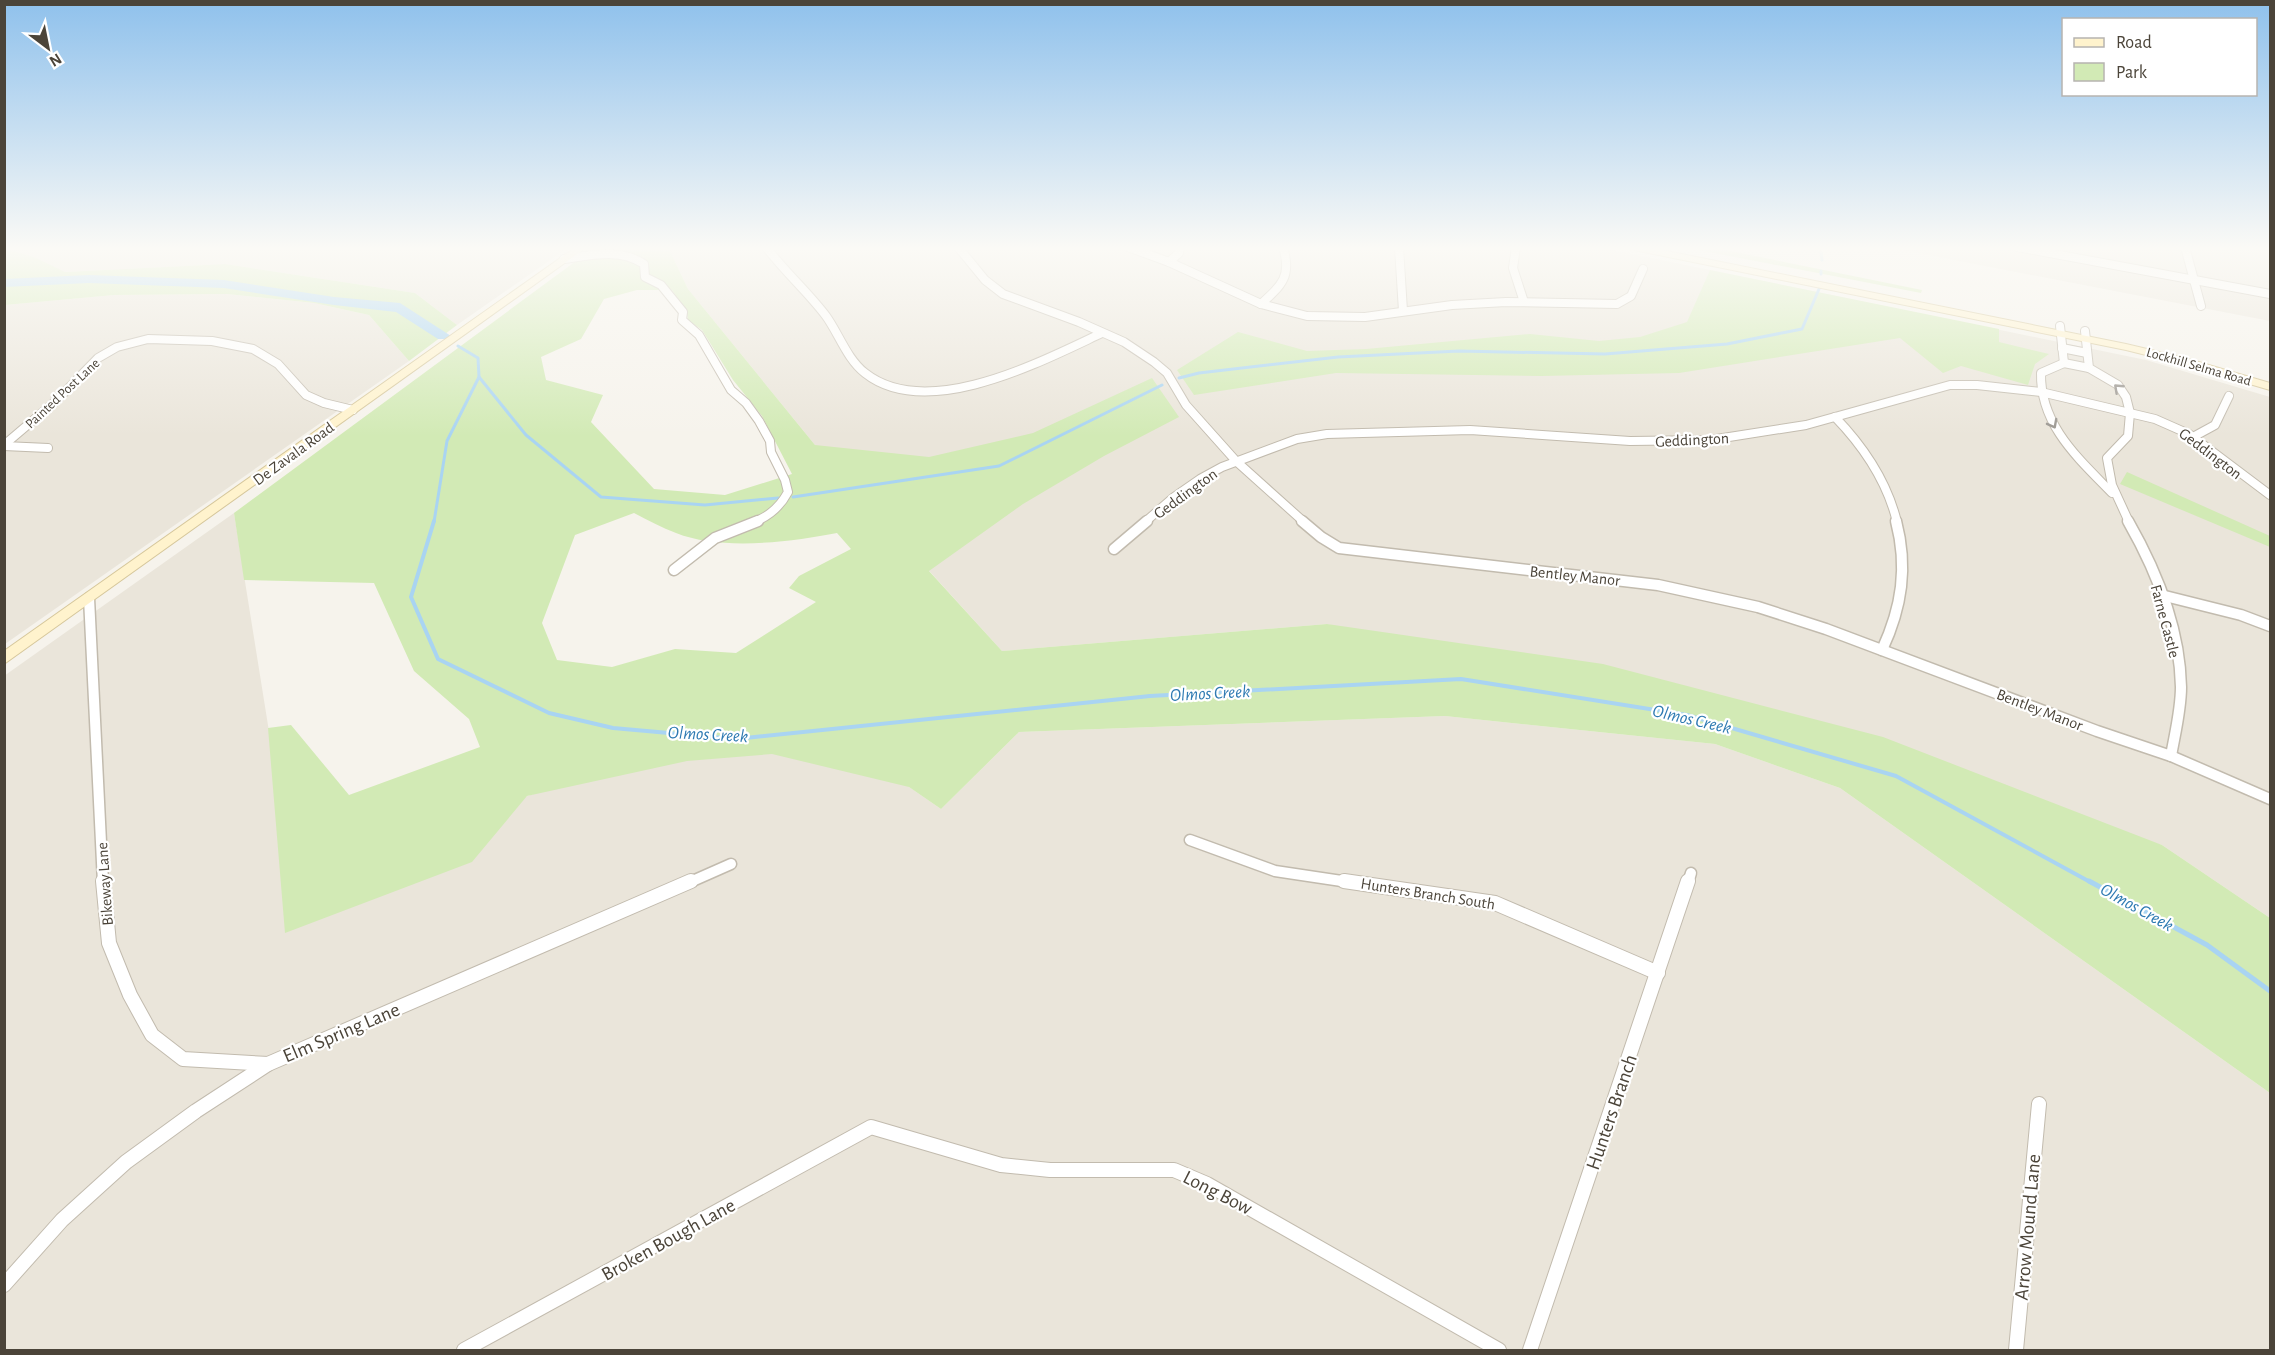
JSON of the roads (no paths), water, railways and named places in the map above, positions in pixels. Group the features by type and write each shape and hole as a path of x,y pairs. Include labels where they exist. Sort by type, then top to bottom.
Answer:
{"main road":[{"name":"De Zavala Road","path":"4,658 492,310"},
{"name":"Lockhill Selma Road","path":"1964,310 2177,352 2271,379"},
{"name":"Lockhill Selma Road","path":"2086,335 2271,387"}],"street":[{"path":"674,570 715,537 769,517 778,510 788,492 771,452 770,441 759,421 746,403 731,390 699,335 682,320 682,310"},
{"path":"820,310 834,327 859,369 869,377 888,384 940,391 974,386 1008,375 1102,333"},
{"name":"Bentley Manor","path":"1051,310 1124,342 1161,368 1173,382 1186,405 1236,461 1321,537 1340,548 1658,585 1758,607 2171,756 2271,799"},
{"path":"1285,310 1307,316 1365,317 1409,310"},
{"path":"2041,392 2041,373 2064,363 2060,330"},
{"path":"2086,335 2089,368"},
{"name":"Painted Post Lane","path":"4,446 57,400 98,358 127,343 148,339 212,341 253,349 278,364 306,395 353,410"},
{"path":"2062,348 2087,353"},
{"name":"Farne Castle","path":"2064,363 2089,368 2118,385 2125,393 2129,431 2124,442 2114,448 2107,458 2107,474 2113,495"},
{"name":"Geddington","path":"1114,549 1174,497 1200,479 1236,461 1297,439 1327,434 1470,430 1630,441 1701,440 1753,435 1835,417 1950,385 1977,385 2041,392 2128,412 2174,426 2193,437 2257,487 2271,495"},
{"name":"Farne Castle","path":"2041,392 2043,405 2057,433 2113,495 2149,559 2176,645 2181,686 2171,756"},
{"path":"2193,437 2215,425 2229,396"},
{"path":"1835,417 1852,432 1866,452 1888,492 1896,519 1902,551 1903,580 1897,616 1882,650"},
{"path":"4,446 48,448"},
{"path":"2161,595 2241,615 2271,626"},
{"name":"Bikeway Lane","path":"89,598 104,896 109,943 145,1025 164,1047 183,1059 268,1064"},
{"name":"Hunters Branch South","path":"1190,840 1275,871 1471,898 1501,905 1658,973"},
{"name":"Elm Spring Lane","path":"4,1285 57,1225 135,1155 212,1098 268,1064 731,864"},
{"name":"Hunters Branch","path":"1530,1350 1691,873"},
{"name":"Arrow Mound Lane","path":"2016,1350 2039,1104"},
{"name":"Broken Bough Lane","path":"464,1350 871,1127"},
{"name":"Long Bow","path":"871,1127 1001,1165 1050,1170 1174,1170 1207,1184 1499,1350"}],"waterway":[{"name":"Olmos Creek","path":"403,310 443,336"},
{"path":"1179,378 1199,373 1338,357 1459,351 1605,354 1727,344 1802,329 1810,310"},
{"name":"Olmos Creek","path":"458,346 478,358 479,377"},
{"name":"Olmos Creek","path":"434,522 447,441 479,377"},
{"path":"479,377 526,435 601,497 705,505 778,498"},
{"path":"793,497 999,466 1162,385"},
{"name":"Olmos Creek","path":"434,521 411,597 438,659 549,713 613,728 736,739 1150,696 1461,679 1687,715 1896,776 2092,883"},
{"name":"Olmos Creek","path":"2089,881 2207,945 2270,991"}]}
